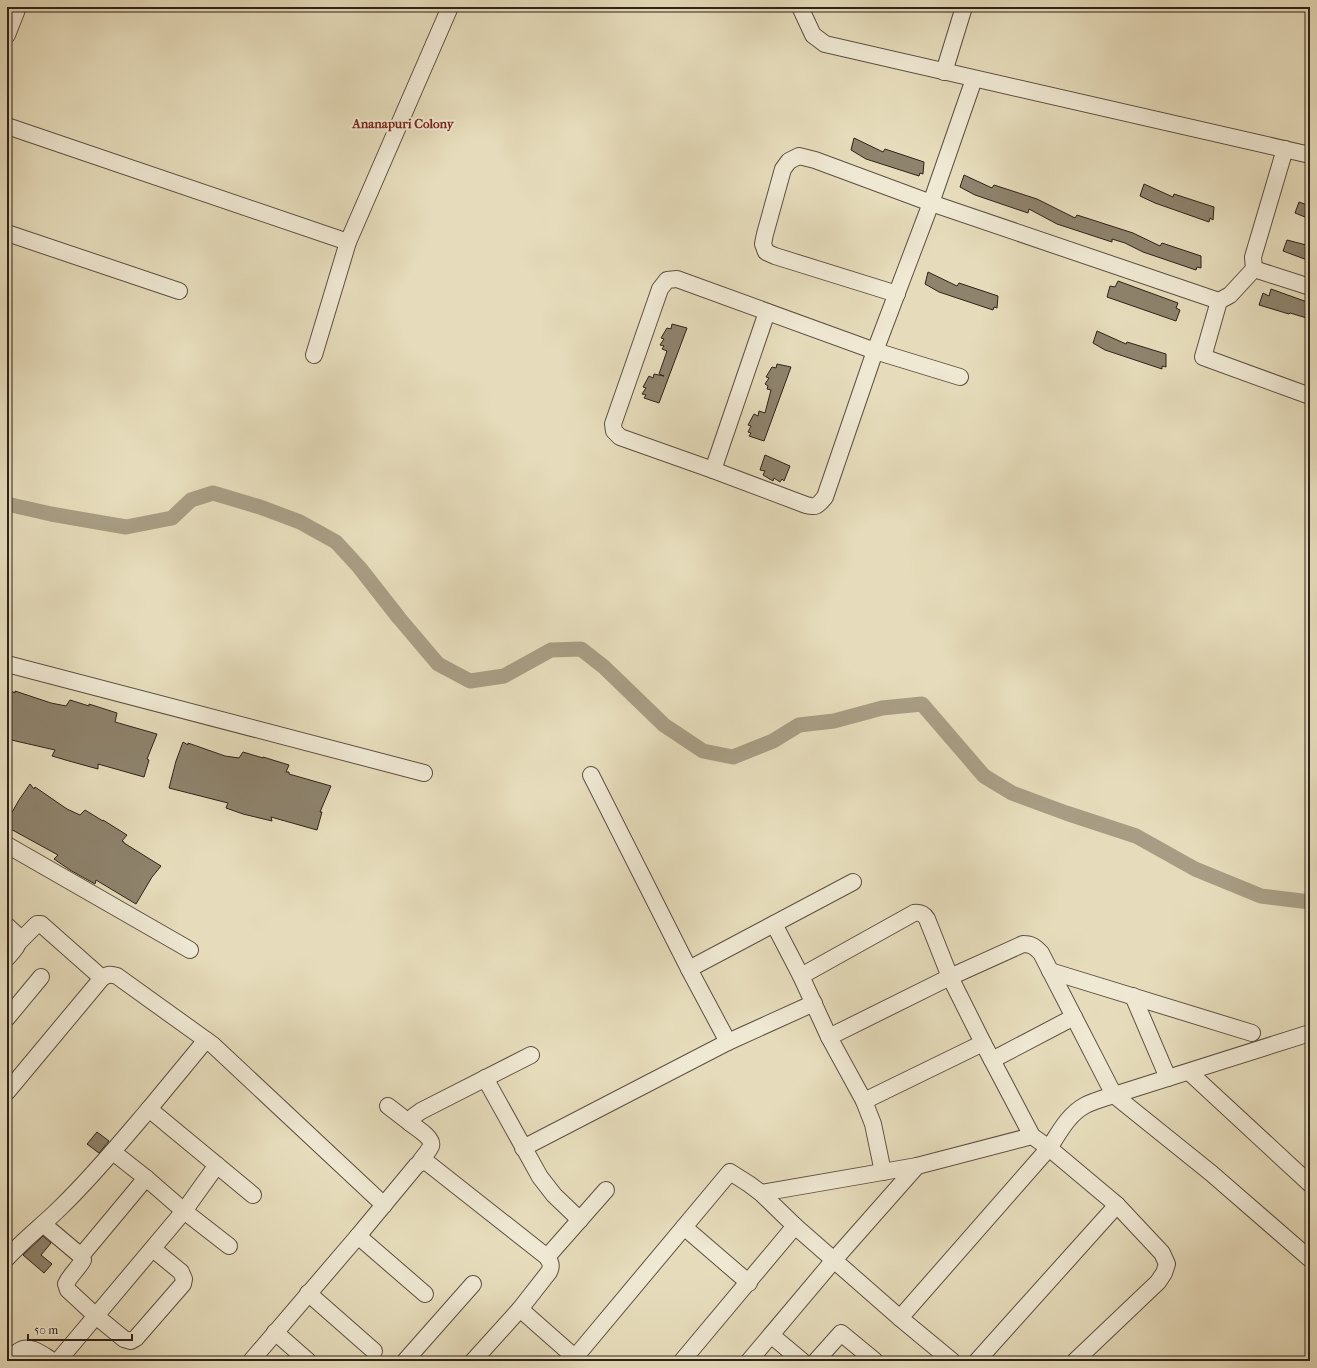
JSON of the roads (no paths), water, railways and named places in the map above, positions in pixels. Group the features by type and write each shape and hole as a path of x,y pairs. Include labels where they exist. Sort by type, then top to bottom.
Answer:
{"street":[{"path":"7,35 18,7"},
{"path":"314,355 348,242 450,7"},
{"path":"800,7 813,35 825,44 1310,155"},
{"path":"944,72 964,7"},
{"path":"960,377 875,351 677,279 667,280 660,289 613,424 614,431 620,438 713,470 806,505 813,507 819,504 824,496 875,351 931,203 974,79"},
{"path":"7,126 348,242"},
{"path":"1285,149 1253,257 1254,269 1230,295 1219,301 1203,357 1310,396"},
{"path":"897,294 766,252 763,244 765,234 783,169 789,161 799,156 815,160 931,203 1219,301"},
{"path":"7,233 179,291"},
{"path":"1254,269 1310,287"},
{"path":"713,470 767,312"},
{"path":"7,664 424,773"},
{"path":"591,775 689,969 728,1042"},
{"path":"7,845 190,950"},
{"path":"689,969 853,882"},
{"path":"800,976 914,913 920,912 927,919 950,977 1032,1136 1049,1148 1117,1205 1162,1253 1167,1264 1164,1273 1158,1282 1075,1361"},
{"path":"7,958 19,942 36,924 41,924 102,978"},
{"path":"774,924 814,1003 829,1037 864,1101 873,1124 883,1172"},
{"path":"7,926 19,937 19,942"},
{"path":"829,1037 950,977 1023,944 1035,946 1041,953 1114,1095 1211,1173 1310,1259"},
{"path":"1050,971 1252,1033"},
{"path":"7,1092 102,978 106,975 117,976 217,1049 384,1205"},
{"path":"7,1018 41,976"},
{"path":"1133,996 1168,1078"},
{"path":"523,1148 728,1042 814,1003"},
{"path":"992,1060 1074,1017"},
{"path":"900,1318 1049,1148 1064,1125 1084,1106 1168,1078 1306,1038"},
{"path":"7,1258 24,1240 72,1196 113,1152 206,1040"},
{"path":"864,1101 983,1043"},
{"path":"410,1123 414,1116 420,1111 531,1055"},
{"path":"1189,1072 1310,1184"},
{"path":"485,1078 542,1181 580,1220"},
{"path":"251,1361 358,1236 431,1147 432,1142 429,1138 388,1106"},
{"path":"149,1108 253,1194"},
{"path":"761,1193 917,1166 1032,1136"},
{"path":"113,1152 229,1246"},
{"path":"420,1162 429,1164 547,1257 550,1262 551,1267 549,1272 520,1308 473,1361"},
{"path":"58,1361 184,1211 217,1165"},
{"path":"749,1361 834,1260 917,1166"},
{"path":"520,1308 575,1360 730,1172 761,1193 834,1260 952,1361"},
{"path":"81,1256 146,1178"},
{"path":"547,1257 606,1190"},
{"path":"977,1361 1117,1205"},
{"path":"43,1224 81,1256 83,1260 68,1279 66,1284 68,1290 124,1339 131,1341 136,1338 183,1284 184,1278 181,1272 153,1249"},
{"path":"682,1361 796,1226"},
{"path":"684,1227 749,1283"},
{"path":"358,1236 424,1294"},
{"path":"405,1361 473,1284"},
{"path":"308,1293 374,1352"},
{"path":"275,1332 305,1360"},
{"path":"816,1361 841,1333 875,1361"},
{"path":"771,1335 802,1361"},
{"path":"11,1361 18,1351 25,1348 32,1349 53,1361"}],"waterway":[{"path":"7,504 51,514 126,527 172,518 191,500 213,493 260,507 300,522 336,542 359,567 438,664 470,681 504,676 551,650 581,649 604,667 664,725 703,751 733,757 773,741 799,725 834,721 882,708 922,704 984,776 1012,793 1066,813 1136,836 1195,869 1261,896 1310,902"}],"district":[{"name":"Ananapuri Colony","path":"403,123"}]}
